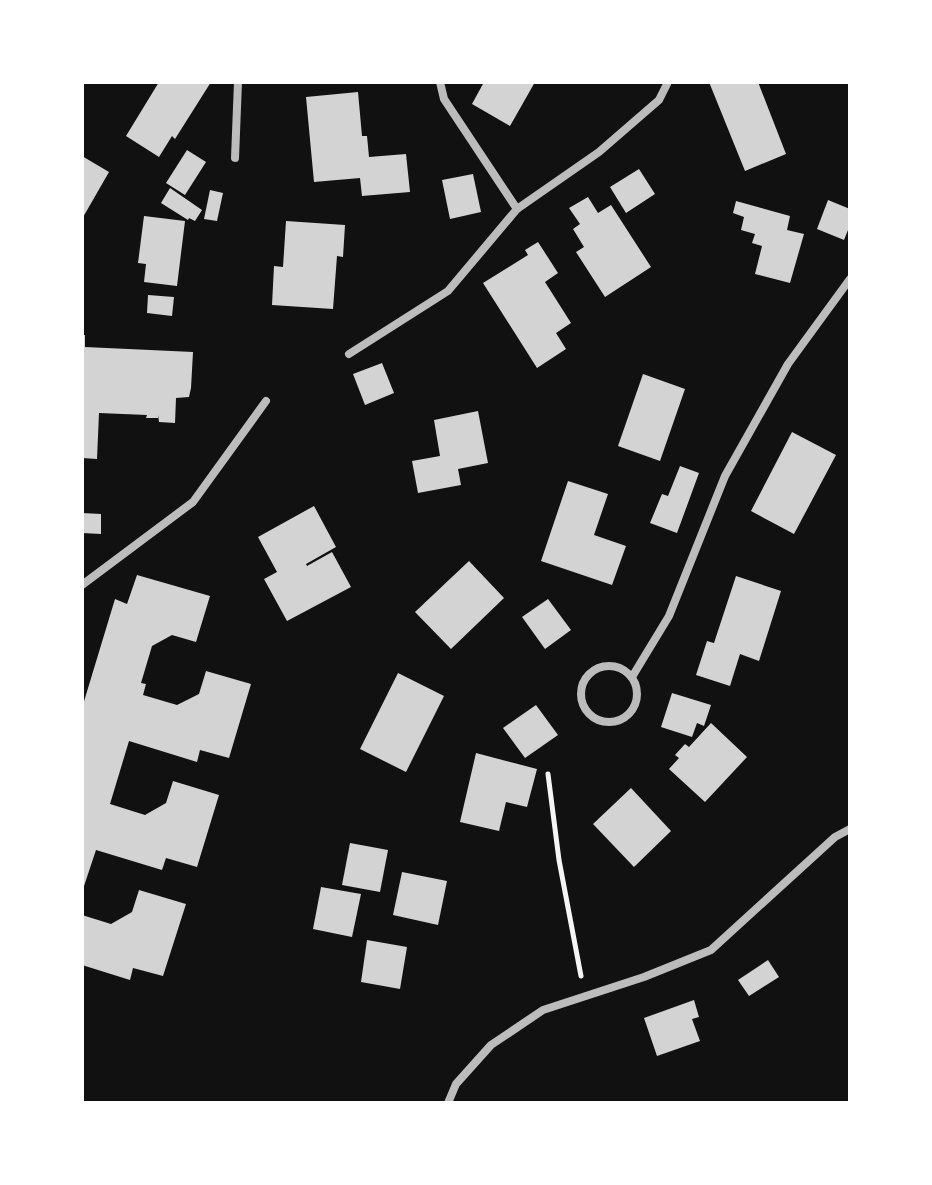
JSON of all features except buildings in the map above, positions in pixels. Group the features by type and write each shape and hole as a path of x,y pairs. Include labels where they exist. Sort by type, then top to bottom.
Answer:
{"street":[{"path":"235,158 238,82"},
{"path":"440,82 444,99 517,209"},
{"path":"349,354 448,291 517,209 599,152 659,100 668,82"},
{"path":"632,677 669,616 725,476 788,364 850,279"},
{"path":"82,585 193,502 266,401"},
{"path":"616,666 632,677 636,686 636,704 624,718 616,722 598,720 584,709 580,691 583,681 597,668 616,666"},
{"path":"448,1103 456,1084 491,1045 543,1010 644,977 711,950 835,837 850,829"}],"path":[{"path":"548,774 559,860 585,997"}]}
